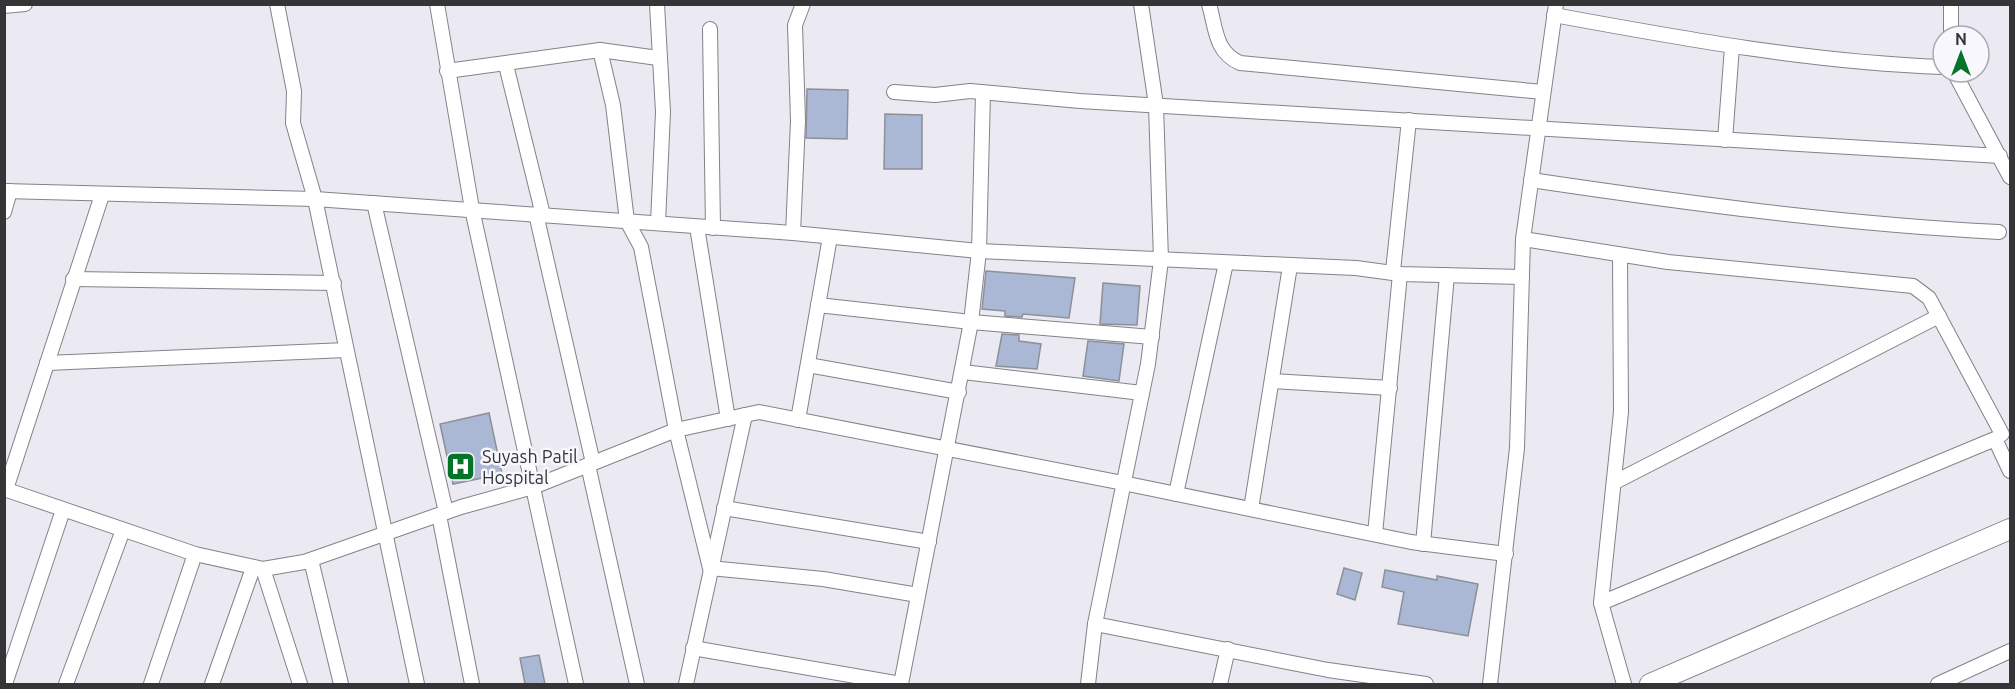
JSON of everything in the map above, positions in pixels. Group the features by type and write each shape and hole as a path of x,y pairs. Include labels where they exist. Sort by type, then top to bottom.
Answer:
{"street":[{"path":"4,6 25,4"},
{"path":"277,4 294,91 293,123 315,199 334,284 417,684"},
{"path":"437,4 472,209 576,684"},
{"path":"652,4 657,5 658,58 663,111 658,223"},
{"path":"793,233 798,121 795,25 803,4"},
{"path":"1088,684 1095,624 1152,337 1161,260 1156,105 1141,4"},
{"path":"1209,4 1220,46 1227,58 1240,63 1543,92"},
{"path":"1951,4 1951,24"},
{"path":"1490,684 1517,448 1523,239 1555,10 1732,47 1852,62 1931,66"},
{"path":"710,29 713,228"},
{"path":"1725,140 1732,47"},
{"path":"447,71 600,50 658,58"},
{"path":"600,50 613,105 627,221 641,247 676,430 710,568"},
{"path":"506,64 637,684"},
{"path":"1961,84 2010,177"},
{"path":"894,92 935,95 983,93 1080,101 2000,156"},
{"path":"693,648 901,684 971,322 978,251 983,93"},
{"path":"1375,534 1390,388 1409,120"},
{"path":"1531,180 1713,206 1906,227 1999,232"},
{"path":"4,212 7,191 315,199 793,233 978,251 1522,277"},
{"path":"102,195 5,489 195,554 259,568 311,560 443,513 532,487 676,430 759,412 1423,544 1506,554"},
{"path":"374,202 443,513 472,684"},
{"path":"697,227 728,419"},
{"path":"798,420 830,237"},
{"path":"1523,239 1620,255 1913,286 1929,298 2002,434 2010,471"},
{"path":"1620,255 1621,412 1616,482 1601,603 1624,684"},
{"path":"1176,494 1226,263"},
{"path":"1251,509 1290,266"},
{"path":"1423,544 1447,275"},
{"path":"73,279 334,284"},
{"path":"818,305 971,322 1152,337"},
{"path":"1616,482 1939,316"},
{"path":"47,363 346,350"},
{"path":"808,365 959,392"},
{"path":"963,372 1142,393"},
{"path":"1272,381 1390,388"},
{"path":"686,684 745,415"},
{"path":"1601,603 2002,434"},
{"path":"724,507 929,542"},
{"path":"5,684 63,510"},
{"path":"1650,684 2010,529"},
{"path":"66,684 123,530"},
{"path":"151,684 195,554"},
{"path":"311,560 341,684"},
{"path":"212,684 259,568"},
{"path":"259,568 300,684"},
{"path":"710,568 823,579 918,595"},
{"path":"1095,624 1328,670 1426,684"},
{"path":"1220,684 1227,649"},
{"path":"1938,684 2010,651"}],"building":[{"path":"807,89 848,90 847,139 806,138"},
{"path":"885,114 922,115 922,169 884,169"},
{"path":"986,271 1075,278 1069,318 1023,314 1022,317 1005,316 1005,311 982,309"},
{"path":"1103,283 1140,286 1137,325 1100,324"},
{"path":"1002,334 1019,335 1019,341 1041,344 1037,369 996,366"},
{"path":"1088,341 1124,344 1119,381 1083,376"},
{"path":"489,413 502,474 453,484 440,424"},
{"path":"1344,568 1362,573 1355,600 1337,594"},
{"path":"1385,570 1437,580 1437,576 1478,584 1468,636 1398,624 1404,592 1382,587"},
{"path":"539,655 545,684 525,684 520,658"}],"place":[{"name":"Suyash Patil Hospital","path":"461,467"}]}
